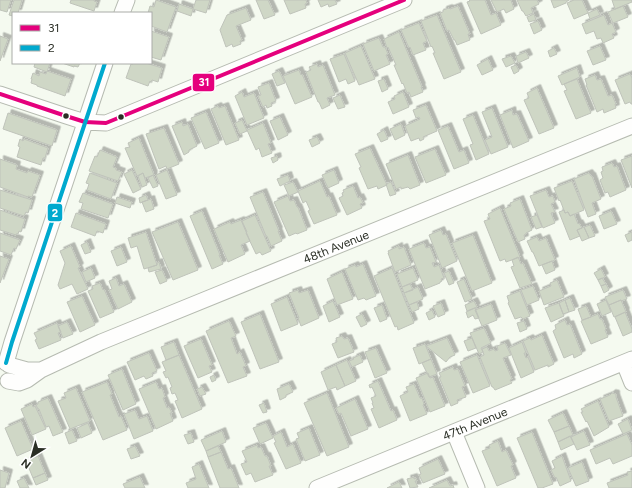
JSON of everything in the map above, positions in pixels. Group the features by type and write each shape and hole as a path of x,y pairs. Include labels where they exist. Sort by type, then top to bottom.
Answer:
{"street":[{"path":"122,12 126,0"},
{"path":"0,94 85,122 106,123 404,0"},
{"path":"4,381 12,376 13,373 13,370 5,364 105,64"},
{"name":"48th Avenue","path":"4,381 19,383 27,380 41,370 108,340 632,126"},
{"path":"628,361 632,383"},
{"name":"47th Avenue","path":"317,488 628,361"},
{"name":"48th Avenue","path":"5,364 27,370 41,370"},
{"path":"454,432 477,488"}],"building":[{"path":"0,0 11,0 7,12 0,10"},
{"path":"14,0 22,0 18,12 12,12 12,16 9,15"},
{"path":"71,0 94,0 97,2 94,11 70,3"},
{"path":"156,0 176,7 167,32 152,26 152,12 148,12 150,6 154,7"},
{"path":"196,0 210,0 206,13 193,9"},
{"path":"256,0 268,0 275,15 264,19"},
{"path":"284,0 306,0 306,8 290,14"},
{"path":"318,0 335,0 337,4 329,7 328,4 321,7"},
{"path":"469,0 485,0 491,15 496,13 501,25 481,34 467,2 470,1"},
{"path":"491,0 511,0 514,9 506,13 504,9 497,12"},
{"path":"517,0 537,0 539,4 531,8 533,13 526,16"},
{"path":"551,0 569,0 566,3 554,8"},
{"path":"574,0 582,0 588,13 574,19 567,3"},
{"path":"612,0 632,0 632,2 615,9"},
{"path":"179,4 193,9 191,16 177,11"},
{"path":"458,6 470,34 468,34 470,40 457,45 449,30 447,31 440,13 443,12 443,10"},
{"path":"623,6 628,17 613,23 608,12"},
{"path":"246,8 251,20 236,26 242,40 240,41 241,44 233,47 232,44 226,47 220,30 227,15"},
{"path":"597,9 600,15 590,19 588,13"},
{"path":"534,14 536,20 529,22 527,17"},
{"path":"437,15 461,72 444,79 433,53 435,53 432,46 431,47 421,21"},
{"path":"604,15 608,25 612,23 616,32 612,34 614,38 603,43 601,38 597,39 594,31 586,34 582,24"},
{"path":"538,21 542,30 534,34 530,24"},
{"path":"419,23 427,41 423,43 426,50 413,55 401,30"},
{"path":"152,31 169,37 161,60 152,57"},
{"path":"399,32 423,92 411,97 409,92 407,93 403,83 402,84 394,65 396,65 384,39"},
{"path":"0,36 8,39 0,61"},
{"path":"379,38 388,54 386,55 390,64 374,71 363,44"},
{"path":"361,46 375,79 359,85 345,53"},
{"path":"600,46 606,60 593,65 587,51"},
{"path":"554,48 557,54 550,57 548,51"},
{"path":"526,52 529,58 518,63 516,56"},
{"path":"344,54 355,81 348,84 346,79 339,82 330,59"},
{"path":"511,56 515,63 506,67 502,59"},
{"path":"488,59 493,70 482,75 477,65"},
{"path":"35,64 50,64 47,72 34,67"},
{"path":"65,64 80,64 78,67"},
{"path":"131,64 149,64 162,68 158,82 152,80 148,86 126,78"},
{"path":"317,64 318,67 323,65 335,95 327,98 330,105 322,109 306,72 311,70 309,67"},
{"path":"516,65 519,71 514,74 511,67"},
{"path":"577,68 580,77 562,85 558,76"},
{"path":"299,70 312,97 295,104 283,76"},
{"path":"47,71 71,79 65,96 31,83 33,73 39,76 40,72 46,74"},
{"path":"279,71 285,83 277,86 272,74"},
{"path":"630,74 632,78 632,104 630,102 625,104 615,80"},
{"path":"595,75 597,80 601,79 608,96 612,95 616,108 604,113 603,109 597,112 585,79"},
{"path":"384,79 388,89 382,92 378,81"},
{"path":"577,79 591,113 576,119 564,91 567,90 564,84"},
{"path":"269,83 276,101 271,103 272,106 267,108 266,105 263,107 258,96 261,95 258,87"},
{"path":"537,88 554,128 539,134 524,100 529,98 527,93"},
{"path":"242,92 244,97 254,93 264,118 247,125 235,96"},
{"path":"403,92 409,107 393,114 388,102 395,99 394,96"},
{"path":"340,95 345,107 338,109 333,98"},
{"path":"426,105 437,131 423,137 424,139 420,141 419,138 411,141 405,126 420,119 419,117 416,118 413,110"},
{"path":"218,106 219,108 225,106 239,140 226,145 211,109"},
{"path":"492,108 508,147 491,154 485,140 492,137 482,112"},
{"path":"512,110 513,115 517,114 529,141 513,148 500,115"},
{"path":"206,112 219,143 205,149 191,118"},
{"path":"8,113 57,130 52,146 3,129"},
{"path":"473,115 489,154 476,160 470,145 473,144 463,119"},
{"path":"280,117 288,135 278,140 270,121"},
{"path":"242,120 247,131 240,134 235,123"},
{"path":"182,122 183,126 188,124 197,146 189,150 189,152 184,155 172,126"},
{"path":"263,123 271,143 268,144 272,153 262,157 259,148 256,150 247,130"},
{"path":"401,124 405,135 395,140 390,129"},
{"path":"448,126 459,152 464,150 469,163 454,169 438,130"},
{"path":"164,128 179,164 167,169 166,166 159,169 146,134"},
{"path":"384,130 388,139 381,142 377,134"},
{"path":"317,137 320,143 312,147 309,140"},
{"path":"139,138 154,175 145,178 143,173 137,176 125,148 130,147 128,143"},
{"path":"20,139 23,141 24,139 48,148 41,165 17,157 20,147 18,146"},
{"path":"370,148 387,185 378,189 377,186 368,189 355,154"},
{"path":"435,149 446,175 426,183 415,157"},
{"path":"100,150 117,157 113,167 122,172 118,181 89,171 95,156 97,157"},
{"path":"408,155 420,185 410,189 408,187 401,189 401,187 396,189 386,164"},
{"path":"277,156 278,160 273,163 271,158"},
{"path":"632,156 632,188 621,160"},
{"path":"0,159 17,165 16,169 27,173 28,171 40,175 32,197 0,187"},
{"path":"612,163 614,167 617,166 626,190 610,197 608,192 605,193 600,180 603,178 601,172 603,171 602,167"},
{"path":"132,170 141,189 133,193 124,174"},
{"path":"167,170 177,195 166,199 156,175"},
{"path":"334,170 339,183 328,188 322,175"},
{"path":"90,173 117,183 111,199 87,190 89,184 86,183"},
{"path":"143,173 147,185 142,187 138,176"},
{"path":"589,173 592,176 601,199 592,203 596,214 588,217 574,179"},
{"path":"153,175 158,186 153,188 148,178"},
{"path":"288,175 290,181 280,186 277,179"},
{"path":"320,181 327,197 329,196 337,215 314,224 308,211 310,210 306,201 303,203 298,191"},
{"path":"572,181 584,210 570,216 568,212 565,213 554,188"},
{"path":"293,182 298,192 289,196 284,185"},
{"path":"391,182 396,194 390,196 386,184"},
{"path":"353,186 358,198 360,197 363,203 360,204 362,208 347,215 339,198 343,196 343,190"},
{"path":"0,190 32,200 28,213 26,212 24,216 0,208"},
{"path":"546,190 549,197 553,196 555,202 551,204 555,212 551,213 555,223 543,228 530,196"},
{"path":"263,192 282,241 271,246 250,197"},
{"path":"83,193 113,204 108,218 81,209 83,203 79,202"},
{"path":"146,195 148,200 140,203 139,198"},
{"path":"288,196 290,201 294,200 298,207 307,230 289,236 274,202"},
{"path":"117,197 132,202 130,208 115,203"},
{"path":"151,199 154,209 146,212 142,202"},
{"path":"520,199 532,230 524,235 525,239 518,242 504,209 511,206 510,203"},
{"path":"500,208 520,257 506,262 505,259 500,261 484,221 490,219 488,214"},
{"path":"0,210 25,219 21,232 19,231 16,235 0,230"},
{"path":"564,210 565,213 568,212 570,216 574,214 578,224 579,223 582,228 577,230 580,236 570,240 559,212"},
{"path":"202,211 223,264 212,269 190,216"},
{"path":"611,211 617,224 604,229 599,216"},
{"path":"76,213 106,224 103,233 97,231 95,236 71,227"},
{"path":"255,215 271,251 262,255 260,252 256,254 242,221"},
{"path":"537,215 542,227 536,229 531,217"},
{"path":"241,220 250,241 241,245 245,254 228,262 214,229 230,222 231,224"},
{"path":"178,222 198,270 173,280 152,232"},
{"path":"590,225 595,236 589,238 584,227"},
{"path":"584,227 589,238 582,241 577,230"},
{"path":"441,230 443,235 446,234 457,261 442,268 429,235"},
{"path":"146,232 157,265 144,269 137,246 131,248 128,238"},
{"path":"632,232 632,240 628,242 625,235"},
{"path":"0,233 20,240 16,249 14,248 11,255 0,251"},
{"path":"473,235 492,283 472,291 452,243"},
{"path":"537,237 539,241 546,238 555,260 539,266 527,241"},
{"path":"87,242 91,252 85,254 81,245"},
{"path":"424,243 426,248 430,247 436,262 432,263 434,267 439,265 444,278 441,279 442,281 440,283 425,289 409,249"},
{"path":"71,246 80,267 78,268 88,289 77,294 72,284 60,289 58,285 65,263 60,251"},
{"path":"399,246 399,249 404,247 411,265 395,272 388,251"},
{"path":"121,247 127,262 117,266 111,251"},
{"path":"0,256 9,259 0,283"},
{"path":"518,257 521,264 523,263 532,284 520,288 511,267 514,266 512,260"},
{"path":"552,261 555,270 546,274 542,265"},
{"path":"159,262 161,269 149,272 148,268 157,265"},
{"path":"363,264 376,296 366,300 364,298 358,300 345,269"},
{"path":"91,268 95,278 86,282 82,272"},
{"path":"392,268 414,323 398,330 397,326 395,327 374,276"},
{"path":"413,268 418,280 402,287 397,274"},
{"path":"601,269 605,277 598,280 594,273"},
{"path":"162,270 167,281 160,284 155,272"},
{"path":"449,271 454,283 449,285 444,273"},
{"path":"342,272 353,299 337,305 327,279"},
{"path":"116,278 119,286 124,284 132,302 118,309 109,290 112,289 109,281"},
{"path":"602,278 606,284 601,286 598,280"},
{"path":"464,279 472,299 465,302 457,282"},
{"path":"557,280 564,297 544,305 539,291 551,286 550,283"},
{"path":"100,283 114,312 100,318 88,291 93,289 92,286"},
{"path":"410,284 413,290 404,293 402,287"},
{"path":"606,284 609,290 604,293 601,286"},
{"path":"533,286 539,300 527,305 521,290"},
{"path":"418,287 423,299 409,305 404,293"},
{"path":"298,290 299,293 308,290 319,318 301,326 289,293"},
{"path":"623,290 627,299 609,305 605,297"},
{"path":"520,291 530,316 523,319 521,317 515,319 508,303 507,296"},
{"path":"82,296 95,325 80,332 67,302"},
{"path":"287,297 298,324 281,331 271,304"},
{"path":"570,298 575,310 569,312 565,300"},
{"path":"565,300 569,312 563,314 559,303"},
{"path":"606,300 611,312 602,316 597,304"},
{"path":"621,300 626,312 614,317 609,305"},
{"path":"333,301 340,317 329,322 323,306"},
{"path":"474,301 477,307 467,311 465,305"},
{"path":"417,302 419,309 412,312 409,305"},
{"path":"441,303 445,314 438,317 433,306"},
{"path":"559,303 564,316 551,322 545,308"},
{"path":"491,304 497,320 482,326 475,310"},
{"path":"382,305 387,319 380,322 374,308"},
{"path":"586,306 591,317 582,320 578,309"},
{"path":"475,308 479,318 475,319 473,315 468,318 466,312"},
{"path":"432,310 435,317 429,320 426,313"},
{"path":"625,312 632,332 623,336 615,317"},
{"path":"260,314 279,362 260,369 241,322"},
{"path":"362,314 367,324 361,327 356,317"},
{"path":"598,314 600,319 602,319 608,337 591,344 581,321"},
{"path":"565,320 567,325 570,324 582,354 574,358 573,354 564,358 553,331 556,329 555,325"},
{"path":"229,321 236,336 231,338 237,354 240,352 246,366 243,367 247,376 228,383 206,331"},
{"path":"524,321 527,329 520,332 517,323"},
{"path":"67,322 73,334 63,338 58,326"},
{"path":"57,323 61,332 58,333 61,340 39,349 34,333"},
{"path":"484,328 491,343 481,348 483,352 479,354 470,333"},
{"path":"542,335 554,364 535,370 523,341 530,338 531,340"},
{"path":"342,336 344,339 348,338 354,352 338,358 332,344 337,342 336,338"},
{"path":"447,338 455,355 450,357 446,362 426,346"},
{"path":"472,338 476,348 468,351 464,341"},
{"path":"201,339 212,365 209,366 212,372 198,378 184,346"},
{"path":"174,342 179,355 166,360 161,347"},
{"path":"522,342 526,353 524,353 526,358 528,357 534,372 521,378 509,348"},
{"path":"505,343 511,355 503,358 512,379 510,380 512,383 495,390 492,387 480,357 484,355 482,349 487,347 489,351 494,349 495,351 498,350 497,346"},
{"path":"425,344 431,359 419,364 413,348"},
{"path":"376,348 387,373 375,378 365,352"},
{"path":"149,353 157,371 152,373 153,376 146,379 144,376 135,380 127,362"},
{"path":"179,355 202,409 182,418 175,401 178,400 175,393 172,394 170,388 172,387 168,377 166,378 163,372 166,371 162,362"},
{"path":"360,355 363,362 352,367 349,361"},
{"path":"477,355 490,386 473,393 460,362"},
{"path":"431,359 437,374 429,377 422,363"},
{"path":"347,360 356,381 345,386 336,365"},
{"path":"336,365 345,386 337,390 336,387 328,390 321,372"},
{"path":"453,367 454,370 458,369 465,386 462,387 466,397 457,400 458,403 451,406 439,377 441,377 439,373"},
{"path":"122,369 136,404 123,410 108,375"},
{"path":"428,373 430,378 433,377 445,406 430,412 416,378"},
{"path":"214,375 216,380 212,382 210,377"},
{"path":"378,381 391,411 393,410 397,420 379,428 371,409 374,408 371,398 376,396 372,387 370,388 369,385"},
{"path":"107,382 112,394 110,395 119,417 121,416 127,430 103,440 82,392"},
{"path":"156,382 159,389 162,388 165,397 163,398 167,408 169,407 172,413 170,413 173,421 156,429 139,389"},
{"path":"289,384 293,392 280,400 277,389"},
{"path":"414,384 420,398 422,398 427,414 410,421 400,396 408,392 406,387"},
{"path":"202,387 206,394 200,396 197,389"},
{"path":"76,388 90,421 70,429 58,401 66,398 64,393"},
{"path":"327,393 349,447 327,456 304,403"},
{"path":"612,393 616,394 623,416 609,421 600,399"},
{"path":"48,398 63,432 53,436 49,426 46,427 36,405 38,402"},
{"path":"355,399 368,429 351,436 341,413 339,414 336,408"},
{"path":"598,401 609,427 594,436 581,412 583,412 581,409"},
{"path":"264,403 267,412 263,413 259,405"},
{"path":"32,404 33,407 35,406 46,429 32,435 21,409"},
{"path":"135,410 139,419 147,416 153,431 134,439 124,414"},
{"path":"563,413 569,426 554,432 548,420"},
{"path":"628,419 632,430 623,434 618,424"},
{"path":"21,421 33,449 17,456 5,428"},
{"path":"88,423 92,433 81,438 77,428"},
{"path":"266,423 273,438 260,444 253,428"},
{"path":"569,426 573,435 558,442 554,432"},
{"path":"309,428 320,455 305,461 296,439 299,438 297,433"},
{"path":"72,430 77,441 69,444 65,433"},
{"path":"222,431 226,442 206,451 201,440"},
{"path":"584,431 590,445 577,450 571,437"},
{"path":"281,432 287,447 293,444 301,463 286,469 274,443 276,442 273,436"},
{"path":"532,432 553,484 542,488 538,488 517,438"},
{"path":"191,433 194,442 188,444 184,435"},
{"path":"627,434 632,445 632,456 613,464 610,458 596,464 590,450"},
{"path":"570,436 574,444 561,450 558,442"},
{"path":"498,441 502,452 506,450 513,465 511,466 516,478 497,486 482,451 490,448 489,445"},
{"path":"257,445 258,448 261,447 265,456 267,456 273,475 255,482 251,473 246,475 241,464 247,462 242,451"},
{"path":"135,446 140,456 131,459 127,449"},
{"path":"218,446 221,452 208,457 206,451"},
{"path":"221,452 228,469 231,468 239,488 220,488 208,457"},
{"path":"38,456 45,473 33,478 26,461"},
{"path":"562,456 571,481 560,486 551,470 555,468 552,461"},
{"path":"438,459 445,474 423,483 419,475 421,474 419,468"},
{"path":"582,462 589,481 576,486 568,468"},
{"path":"199,464 209,488 188,488 186,483 196,479 192,467"},
{"path":"0,470 9,473 5,488 0,488"},
{"path":"632,471 632,488 609,488 607,483 628,475 627,472"},
{"path":"45,473 48,480 36,485 33,478"},
{"path":"140,477 145,488 125,488 123,484"},
{"path":"414,477 414,479 416,478 417,481 415,481 418,487 410,488 407,479"},
{"path":"24,478 29,488 20,488 17,481"},
{"path":"447,480 450,486 453,485 454,488 429,488"},
{"path":"399,482 402,488 387,488"}],"transit line":[{"name":"31","path":"0,94 85,122 106,123 404,0"},
{"name":"2","path":"6,363 105,64"}]}
